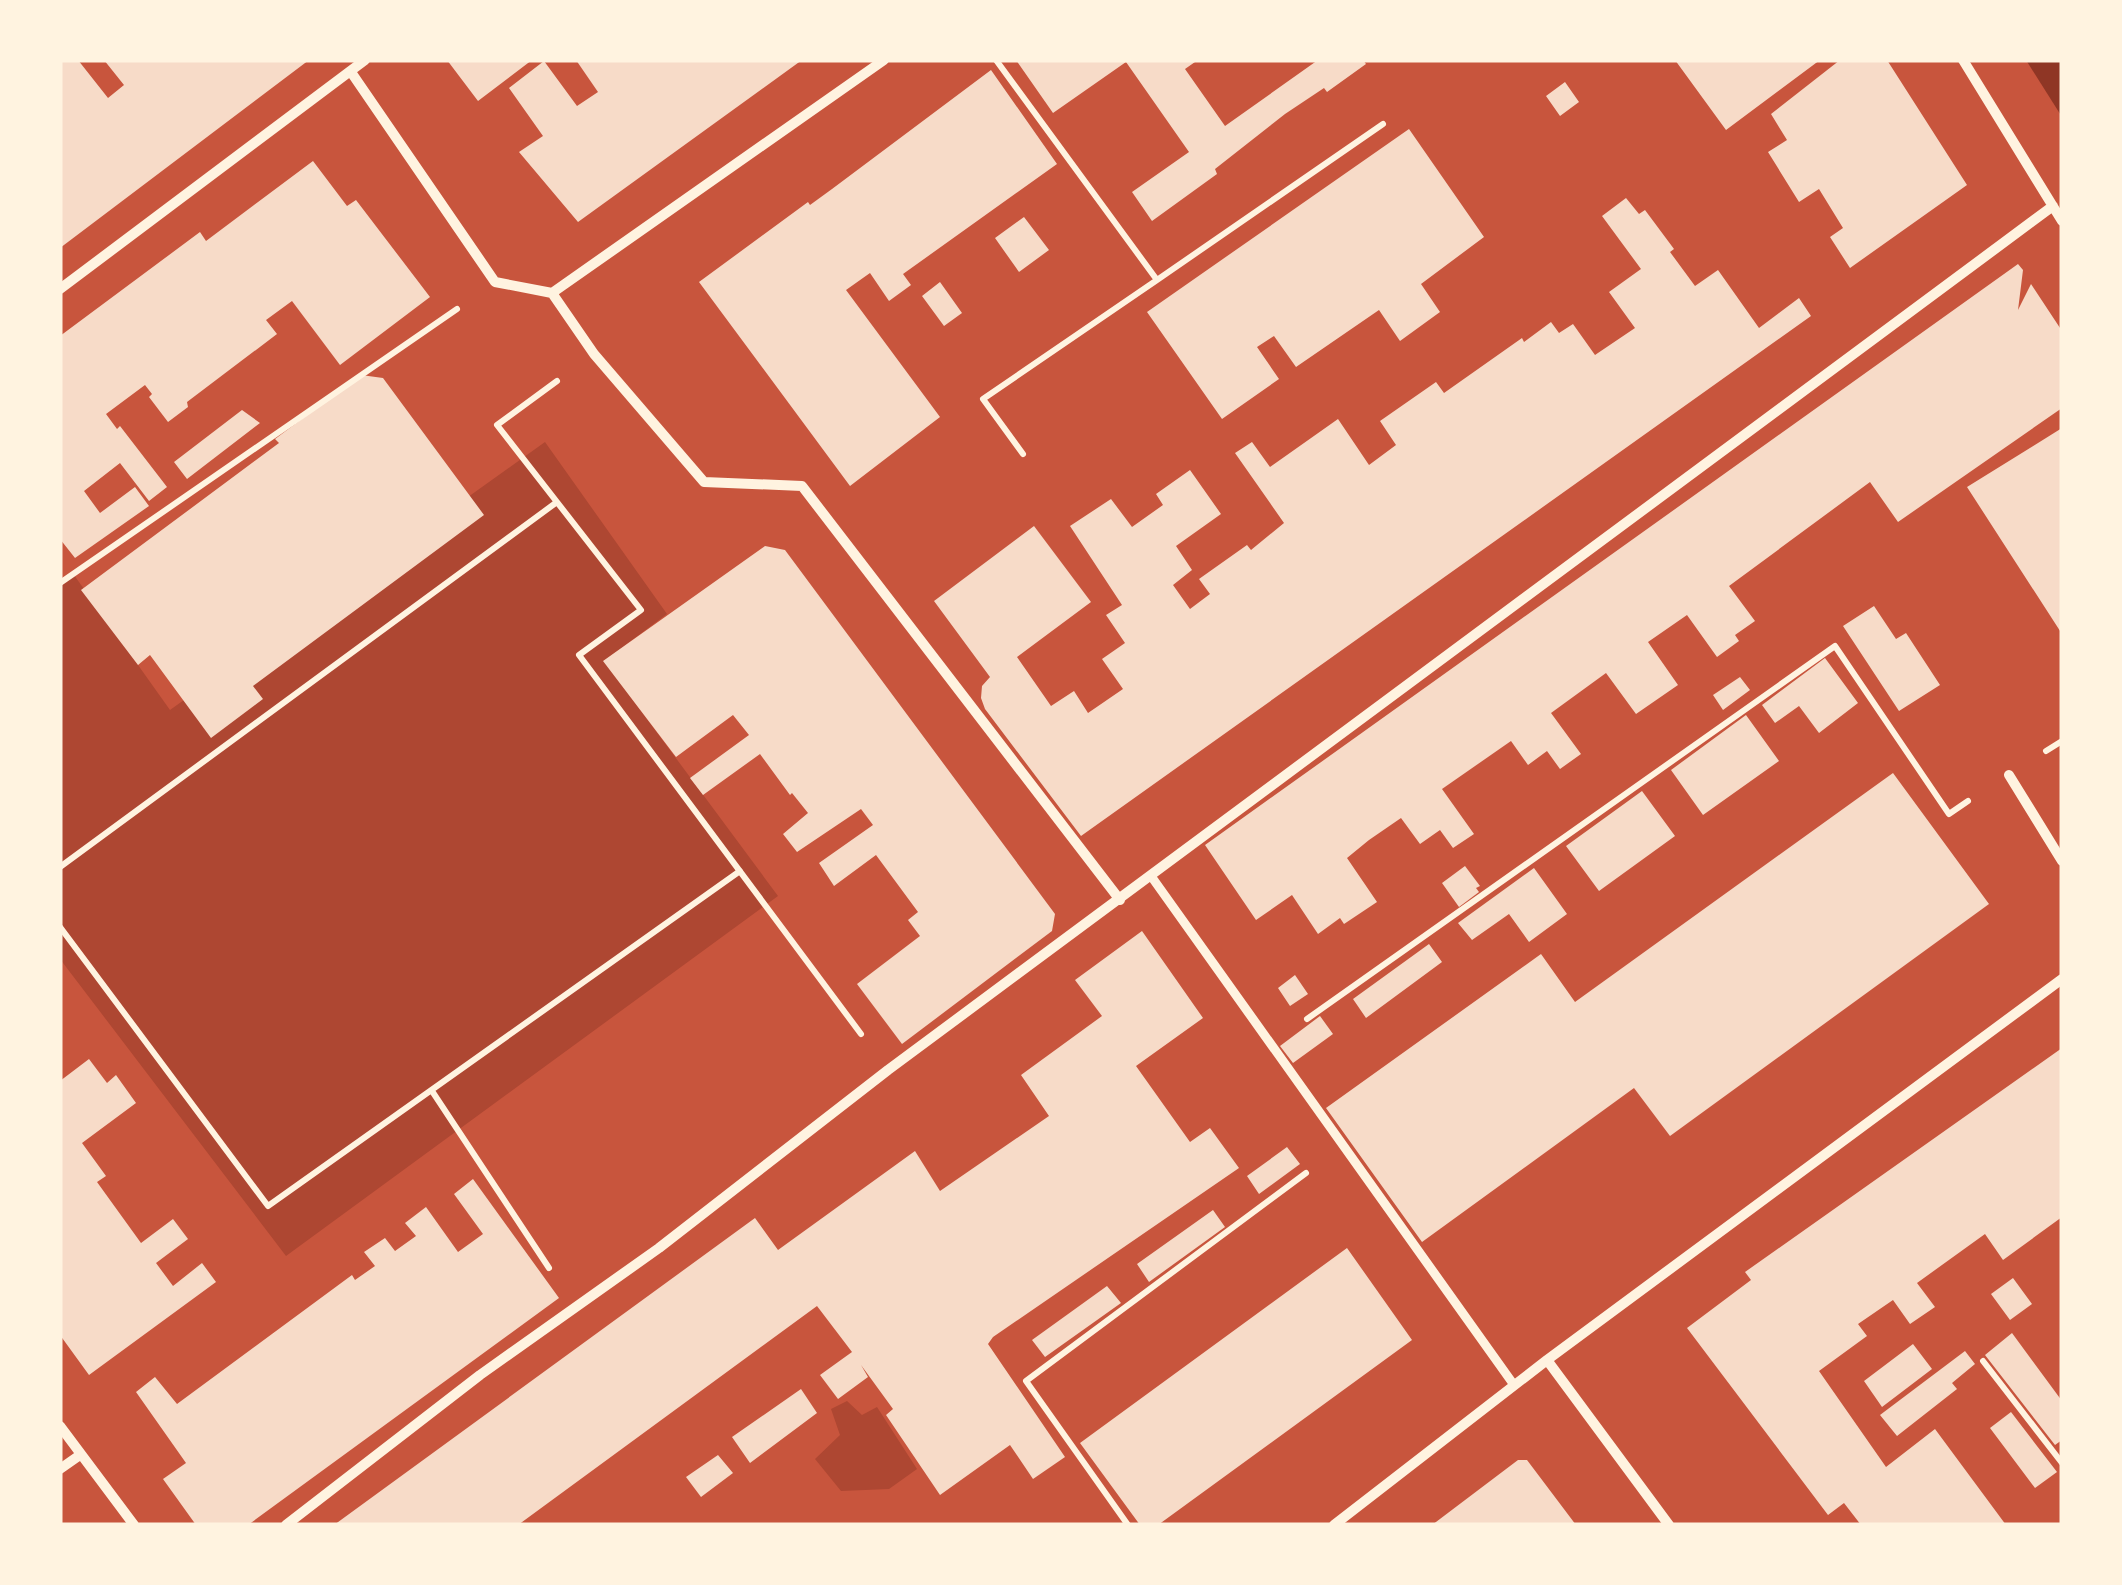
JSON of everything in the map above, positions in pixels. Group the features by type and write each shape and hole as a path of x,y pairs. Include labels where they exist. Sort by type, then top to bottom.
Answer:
{"street":[{"path":"60,288 365,60"},
{"path":"552,293 884,60"},
{"path":"1963,60 2062,220"},
{"path":"351,72 495,282 552,293 594,354 704,482 802,486 1120,900"},
{"path":"286,1525 480,1375 659,1248 888,1070 2053,206"},
{"path":"2008,775 2062,861"},
{"path":"1151,876 1514,1386"},
{"path":"1334,1525 1547,1360 2062,979"},
{"path":"1547,1360 1669,1525"},
{"path":"60,1426 134,1525"},
{"path":"60,1469 80,1455"}],"path":[{"path":"996,60 1157,280"},
{"path":"1023,454 983,400 1383,124"},
{"path":"60,583 495,282"},
{"path":"594,354 497,425 641,610 579,655 888,1070"},
{"path":"60,867 557,502"},
{"path":"1270,1046 1835,646 1949,814"},
{"path":"60,927 268,1206 740,871"},
{"path":"432,1091 574,1307"},
{"path":"1128,1525 1026,1382 1343,1146"},
{"path":"1983,1362 2062,1463"}],"shaded area":[{"path":"2026,60 2062,60 2062,117"},
{"path":"545,442 667,614 604,661 778,896 286,1256 60,959 60,586 74,575 170,710"},
{"path":"847,1401 862,1415 877,1407 917,1469 889,1489 841,1491 815,1459 840,1435 831,1409"}],"building":[{"path":"60,60 78,60 108,98 124,85 104,60 309,60 60,248"},
{"path":"447,60 532,60 478,101"},
{"path":"576,60 802,60 578,222 519,152 543,136 509,88 544,61 577,106 598,92"},
{"path":"1016,60 1193,60 1185,69 1225,126 1318,60 1363,60 1366,64 1327,92 1324,88 1285,114 1215,169 1217,174 1152,221 1132,192 1189,152 1126,62 1053,113"},
{"path":"1675,60 1820,60 1726,130"},
{"path":"1840,60 1887,60 1967,185 1850,268 1830,237 1843,228 1819,189 1799,202 1768,152 1787,140 1771,114"},
{"path":"991,70 1057,164 903,274 911,285 889,301 870,273 846,290 940,417 850,486 699,282"},
{"path":"1565,82 1579,102 1560,116 1546,96"},
{"path":"1409,129 1484,237 1421,284 1440,312 1400,341 1379,310 1296,367 1274,336 1257,347 1279,379 1222,419 1147,312"},
{"path":"313,161 347,206 356,200 430,297 340,365 292,301 266,320 277,334 187,402 188,407 168,422 145,385 106,414 117,429 120,426 167,487 149,501 120,463 84,491 100,513 135,487 149,506 75,558 60,539 60,336 200,232 206,241"},
{"path":"1626,198 1639,214 1645,210 1695,286 1718,270 1759,328 1799,298 1811,316 1081,836 985,709 982,686 990,677 934,601 1034,526 1091,602 1017,657 1051,706 1074,691 1088,713 1123,689 1102,659 1125,643 1106,615 1122,605 1070,526 1111,499 1132,527 1163,505 1156,494 1190,470 1221,514 1176,546 1192,570 1173,585 1190,609 1210,594 1199,579 1247,545 1251,550 1284,523 1235,453 1252,442 1270,467 1338,419 1369,465 1396,445 1380,421 1436,382 1444,393 1551,322 1559,333 1573,324 1595,355 1635,328 1609,292 1641,269 1602,216"},
{"path":"1024,217 1049,250 1019,272 995,238"},
{"path":"2018,264 2023,270 2018,310 2031,284 2062,331 2062,408 1898,522 1870,482 1729,586 1755,621 1735,635 1739,641 1717,657 1687,615 1648,642 1678,685 1636,714 1606,673 1551,713 1581,754 1560,769 1547,751 1528,765 1511,741 1442,789 1474,834 1453,848 1440,830 1420,844 1401,818 1369,840 1347,858 1377,902 1344,924 1340,918 1318,934 1292,895 1256,920 1205,845"},
{"path":"940,282 962,313 944,326 922,296"},
{"path":"361,375 383,378 484,515 253,686 263,699 211,738 150,655 138,665 81,590 279,443 275,439"},
{"path":"242,410 260,423 187,479 174,462"},
{"path":"2062,428 2062,634 1967,487"},
{"path":"765,546 785,550 1055,914 1052,931 902,1044 857,984 920,936 908,920 918,912 876,855 834,886 819,863 873,825 861,809 797,852 783,834 808,813 760,754 703,795 690,778 749,735 733,715 676,757 603,661"},
{"path":"1874,606 1896,639 1906,633 1940,685 1899,711 1843,626"},
{"path":"1825,658 1858,703 1819,733 1799,706 1775,723 1762,705"},
{"path":"1740,677 1750,690 1723,710 1713,695"},
{"path":"1746,715 1779,761 1703,815 1671,770"},
{"path":"1893,773 1989,904 1670,1136 1634,1088 1422,1242 1326,1108 1541,954 1575,1002"},
{"path":"1642,791 1675,836 1599,891 1566,846"},
{"path":"1465,866 1480,886 1476,888 1479,892 1459,907 1442,883"},
{"path":"1534,868 1567,914 1529,942 1509,914 1472,940 1458,923"},
{"path":"1142,931 1203,1018 1136,1066 1190,1142 1210,1128 1239,1168 988,1344 1065,1457 1033,1479 1010,1445 940,1495 886,1415 893,1409 861,1365 868,1377 838,1399 820,1375 852,1352 817,1306 518,1525 334,1525 755,1218 778,1250 915,1151 940,1191 1049,1116 1021,1075 1102,1016 1075,980"},
{"path":"1429,944 1442,962 1366,1018 1353,999"},
{"path":"1295,975 1308,994 1290,1006 1278,988"},
{"path":"1320,1016 1333,1034 1293,1063 1280,1046"},
{"path":"2062,1048 2062,1217 2003,1260 1985,1234 1917,1283 1935,1307 1910,1324 1893,1300 1858,1324 1867,1336 1819,1371 1886,1467 1935,1429 2006,1525 1861,1525 1844,1503 1828,1515 1687,1328 1751,1280 1745,1272"},
{"path":"89,1059 107,1083 116,1075 136,1103 82,1143 106,1176 97,1182 141,1243 173,1219 188,1239 156,1263 173,1286 202,1263 216,1282 89,1375 60,1335 60,1081"},
{"path":"1287,1147 1300,1164 1259,1194 1247,1176"},
{"path":"473,1179 559,1298 248,1525 196,1525 163,1479 186,1463 136,1392 155,1377 177,1404 352,1275 355,1280 375,1266 364,1252 385,1238 395,1251 416,1236 405,1223 426,1207 458,1252 483,1234 454,1194"},
{"path":"1213,1210 1225,1227 1149,1282 1137,1264"},
{"path":"1347,1248 1412,1340 1158,1525 1140,1525 1080,1443"},
{"path":"2013,1278 2032,1304 2010,1320 1991,1294"},
{"path":"1107,1286 1121,1303 1045,1357 1032,1340"},
{"path":"2012,1333 2062,1401 2062,1440 2055,1445 1985,1355"},
{"path":"1913,1344 1932,1369 1882,1407 1864,1381"},
{"path":"1965,1351 1975,1364 1952,1383 1957,1389 1897,1436 1880,1415"},
{"path":"801,1389 817,1413 750,1463 732,1437"},
{"path":"2011,1412 2057,1472 2035,1488 1990,1428"},
{"path":"718,1455 733,1473 701,1497 686,1477"},
{"path":"1518,1460 1527,1460 1576,1525 1432,1525"}]}
